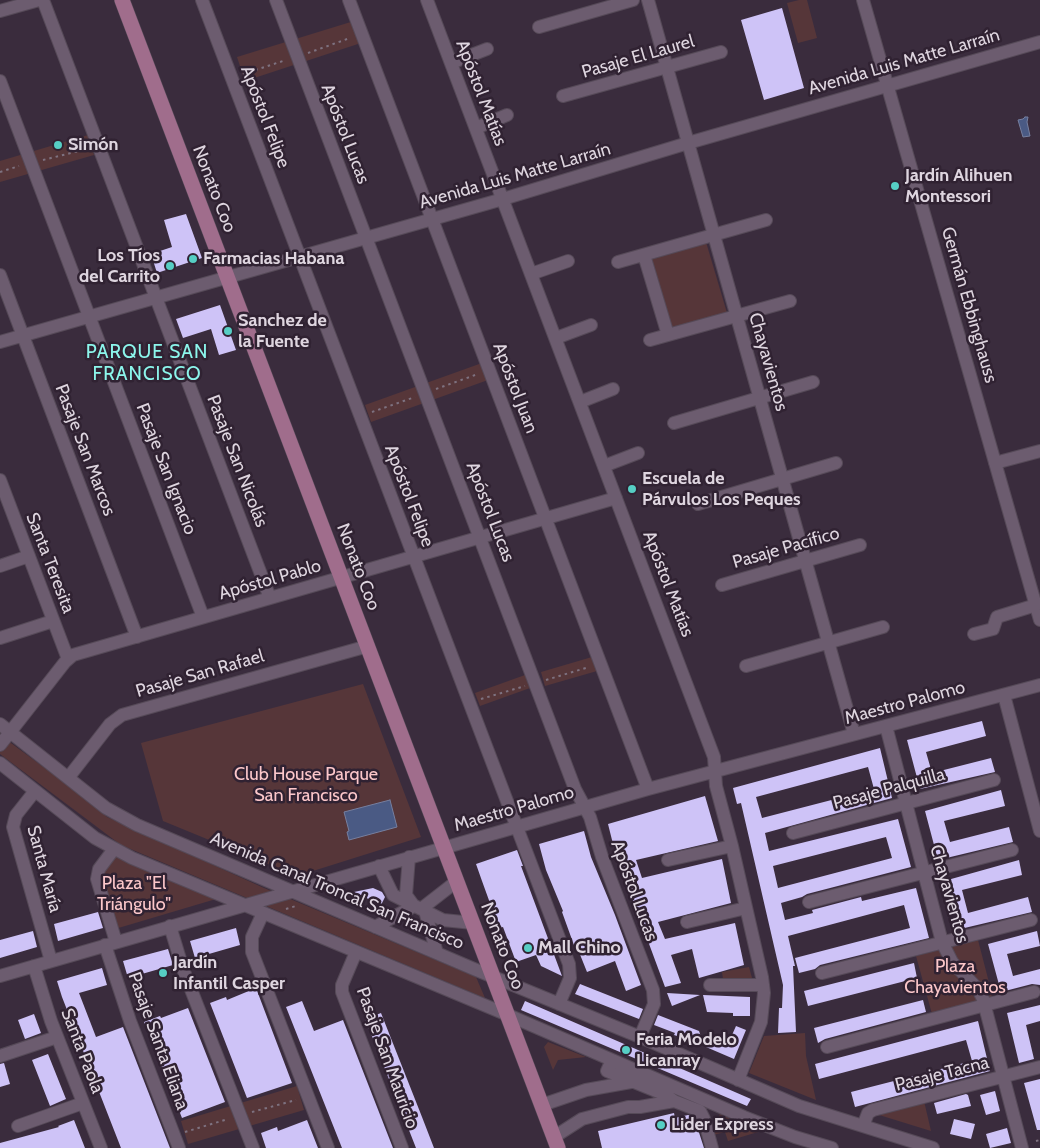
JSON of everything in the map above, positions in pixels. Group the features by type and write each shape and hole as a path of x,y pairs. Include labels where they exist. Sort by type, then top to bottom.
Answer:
{"main road":[{"name":"Nonato Coo","path":"122,0 556,1143"}],"street":[{"path":"0,11 39,0"},
{"name":"Pasaje San Nicolás","path":"43,0 270,598"},
{"name":"Apóstol Felipe","path":"202,0 570,968 570,978 559,1004"},
{"name":"Apóstol Lucas","path":"276,0 576,789 590,817 602,857 654,994 653,1009 640,1037"},
{"name":"Apóstol Juan","path":"349,0 648,789"},
{"name":"Apóstol Matías","path":"427,0 712,751 716,786 732,846 763,985 761,1022 738,1080"},
{"path":"540,26 633,0"},
{"name":"Chayavientos","path":"648,0 854,734"},
{"name":"Germán Ebbinghauss","path":"863,0 1040,620"},
{"name":"Avenida Luis Matte Larraín","path":"0,342 503,199 688,143 1040,42"},
{"path":"451,63 486,49"},
{"name":"Pasaje El Laurel","path":"563,96 721,52"},
{"name":"Pasaje San Ignacio","path":"0,81 203,617"},
{"path":"476,128 507,115"},
{"path":"618,262 766,220"},
{"path":"644,255 668,335"},
{"path":"531,274 568,261"},
{"name":"Pasaje San Marcos","path":"0,275 136,637"},
{"path":"650,340 790,301"},
{"path":"556,338 591,325"},
{"path":"674,423 813,382"},
{"path":"580,402 613,389"},
{"path":"996,463 1040,451"},
{"path":"604,466 638,453"},
{"path":"698,504 836,463"},
{"name":"Santa Teresita","path":"2,489 68,659"},
{"name":"Apóstol Pablo","path":"0,745 5,728 68,659 79,653 616,498"},
{"name":"Pasaje Pacífico","path":"722,585 860,545"},
{"path":"0,566 29,556"},
{"path":"974,634 993,629 997,617 1036,605"},
{"path":"0,638 54,621"},
{"path":"746,666 883,627"},
{"name":"Pasaje San Rafael","path":"68,778 110,724 122,715 368,646"},
{"name":"Maestro Palomo","path":"0,976 648,789 1040,685"},
{"path":"1004,695 1040,831"},
{"name":"Chayavientos","path":"886,726 942,942 952,962 978,989 985,1006 1022,1148"},
{"name":"Avenida Canal Troncal San Francisco","path":"5,728 120,817 800,1106 933,1148"},
{"path":"0,763 95,838 114,849 508,1015 609,1066 719,1106 769,1128 832,1148"},
{"name":"Pasaje Palquilla","path":"793,833 994,780"},
{"name":"Santa María","path":"35,791 16,815 13,827 51,961"},
{"path":"668,860 732,846"},
{"name":"Pasaje Santa Eliana","path":"114,849 99,869 97,879 130,1021 179,1148"},
{"path":"809,902 1012,850"},
{"path":"409,857 406,895 420,910 437,953"},
{"path":"378,866 393,895 443,920 473,923"},
{"path":"375,926 420,910 457,880"},
{"path":"687,922 746,908"},
{"path":"263,913 252,937 252,952 328,1148"},
{"path":"822,973 1031,920"},
{"path":"170,926 183,969 253,1148"},
{"name":"Pasaje San Mauricio","path":"356,952 342,985 342,992 402,1148"},
{"name":"Santa Paola","path":"34,966 44,1002 101,1148"},
{"path":"710,985 763,985"},
{"path":"827,1047 1034,992"},
{"path":"0,1056 57,1037"},
{"path":"609,1066 631,1082 666,1095 706,1119 712,1148"},
{"name":"Pasaje Tacna","path":"863,1126 868,1113 873,1110 1040,1067"},
{"path":"542,1105 572,1094 631,1082"},
{"path":"556,1143 582,1119 628,1107 640,1107 674,1101"},
{"path":"18,1126 83,1103"},
{"path":"706,1119 719,1106"}],"path":[{"path":"0,172 99,146"},
{"path":"1036,1141 1040,1140"}],"green space":[{"path":"807,0 817,38 798,43 787,3"},
{"path":"354,21 361,43 245,81 237,57"},
{"path":"88,135 94,155 0,182 0,161"},
{"path":"706,242 727,313 669,330 648,259"},
{"path":"482,363 488,380 371,422 365,405"},
{"path":"592,657 597,671 545,686 541,672"},
{"path":"525,675 530,688 480,706 475,693"},
{"name":"Club House Parque San Francisco","path":"363,684 421,837 297,876 163,821 141,743"},
{"path":"0,735 80,794 107,817 264,888 476,977 485,998 121,845 0,754"},
{"name":"Plaza \"El Triángulo\"","path":"114,855 216,899 115,929 100,880"},
{"name":"Plaza Chayavientos","path":"978,940 993,998 932,1014 916,956"},
{"path":"749,967 752,978 723,979 722,972"},
{"path":"805,1033 806,1056 816,1100 749,1073 764,1036"},
{"path":"548,1042 586,1057 558,1060 553,1070 544,1047"},
{"path":"297,1086 304,1110 188,1144 181,1121"},
{"path":"924,1101 931,1131 876,1114"},
{"path":"720,1114 758,1132 728,1141 725,1132 713,1135 711,1127"}],"water":[{"path":"1028,117 1027,122 1030,136 1023,137 1018,120"},
{"path":"390,800 397,827 349,840 347,832 349,831 344,812"}],"building":[{"path":"782,8 804,88 764,100 741,20"},
{"path":"186,214 202,258 157,273 151,254 172,247 164,220"},
{"path":"220,305 236,350 219,355 211,329 183,338 176,319"},
{"path":"982,721 986,736 926,752 932,773 991,758 995,772 920,789 907,740"},
{"path":"880,748 892,798 765,833 769,851 898,819 911,867 807,894 781,903 785,920 813,913 812,910 861,897 862,901 916,888 929,938 820,965 815,969 799,973 795,958 910,928 904,905 788,936 795,966 793,966 796,1032 778,1033 779,1008 782,1008 783,985 741,803 737,804 733,788","holes":["868,767 874,789 762,818 756,797","886,837 892,858 778,888 773,866"]},
{"path":"1001,790 1005,806 944,821 950,842 1009,827 1013,842 938,860 925,811"},
{"path":"705,796 718,841 636,860 642,878 722,859 731,903 658,922 665,939 735,923 744,965 699,978 692,949 671,955 681,983 665,987 615,852 608,824"},
{"path":"584,831 591,857 641,985 626,991 615,961 587,972 577,947 575,948 563,911 546,870 539,844"},
{"path":"517,850 523,866 521,866 562,976 541,966 536,955 516,962 503,927 499,928 482,881 476,864"},
{"path":"1019,860 1022,875 962,890 968,913 1028,897 1032,912 956,930 944,881"},
{"path":"373,888 382,892 385,897 381,905 354,892"},
{"path":"98,912 103,928 58,941 54,924"},
{"path":"236,928 240,945 195,958 190,941"},
{"path":"33,931 37,947 0,958 0,940"},
{"path":"1037,931 1040,946 1007,954 1013,976 1040,969 1040,985 1032,984 1001,992 988,944"},
{"path":"168,949 173,965 128,978 123,961"},
{"path":"914,963 917,978 808,1006 804,991"},
{"path":"102,968 107,985 79,993 96,1037 123,1027 170,1148 121,1148 62,997 57,981"},
{"path":"580,984 643,1009 639,1019 575,994"},
{"path":"256,988 292,1083 247,1098 210,1003 226,997 227,1000"},
{"path":"667,993 700,995 672,1006"},
{"path":"703,995 750,997 750,1016 733,1016 733,1013 707,1012"},
{"path":"923,1000 926,1012 825,1039 818,1043 814,1028"},
{"path":"302,1001 314,1031 343,1020 393,1148 342,1148 286,1007"},
{"name":"Feria Modelo Licanray","path":"525,1001 751,1099 747,1106 521,1010"},
{"path":"1040,1005 1040,1021 1026,1025 1034,1059 1019,1063 1007,1013"},
{"path":"188,1008 225,1102 182,1118 144,1022"},
{"path":"381,1013 434,1148 416,1148 365,1019"},
{"path":"34,1014 41,1033 25,1039 18,1020"},
{"path":"658,1015 699,1031 704,1045 674,1035 675,1033 654,1025"},
{"path":"978,1021 990,1071 855,1107 851,1092 972,1061 966,1040 819,1079 815,1064"},
{"path":"736,1026 746,1030 734,1059 706,1047 715,1044 713,1038 728,1044"},
{"path":"48,1054 66,1099 50,1106 32,1060"},
{"path":"4,1063 10,1084 0,1087 0,1064"},
{"path":"1040,1079 1040,1130 1037,1130 1024,1083"},
{"path":"995,1091 1000,1111 986,1115 980,1095"},
{"path":"966,1094 971,1106 937,1114 934,1103"},
{"name":"Lider Express","path":"674,1113 675,1118 688,1115 694,1117 704,1148 602,1148 598,1131"},
{"path":"954,1119 975,1124 971,1139 950,1134"},
{"path":"74,1120 85,1148 0,1148 0,1143 59,1127"},
{"path":"307,1120 318,1148 266,1148 261,1133 277,1127 278,1131"},
{"path":"1007,1128 1011,1143 990,1148 986,1134"}],"place":[{"name":"Simón","path":"58,145"},
{"name":"Jardín Alihuen Montessori","path":"895,186"},
{"name":"Farmacias Habana","path":"193,259"},
{"name":"Los Tíos del Carrito","path":"170,266"},
{"name":"Sanchez de la Fuente","path":"228,331"},
{"name":"Escuela de Párvulos Los Peques","path":"632,489"},
{"name":"Mall Chino","path":"528,948"},
{"name":"Jardín Infantil Casper","path":"163,973"},
{"name":"Feria Modelo Licanray","path":"626,1050"},
{"name":"Lider Express","path":"661,1125"}],"district":[{"name":"PARQUE SAN FRANCISCO","path":"147,363"}]}
